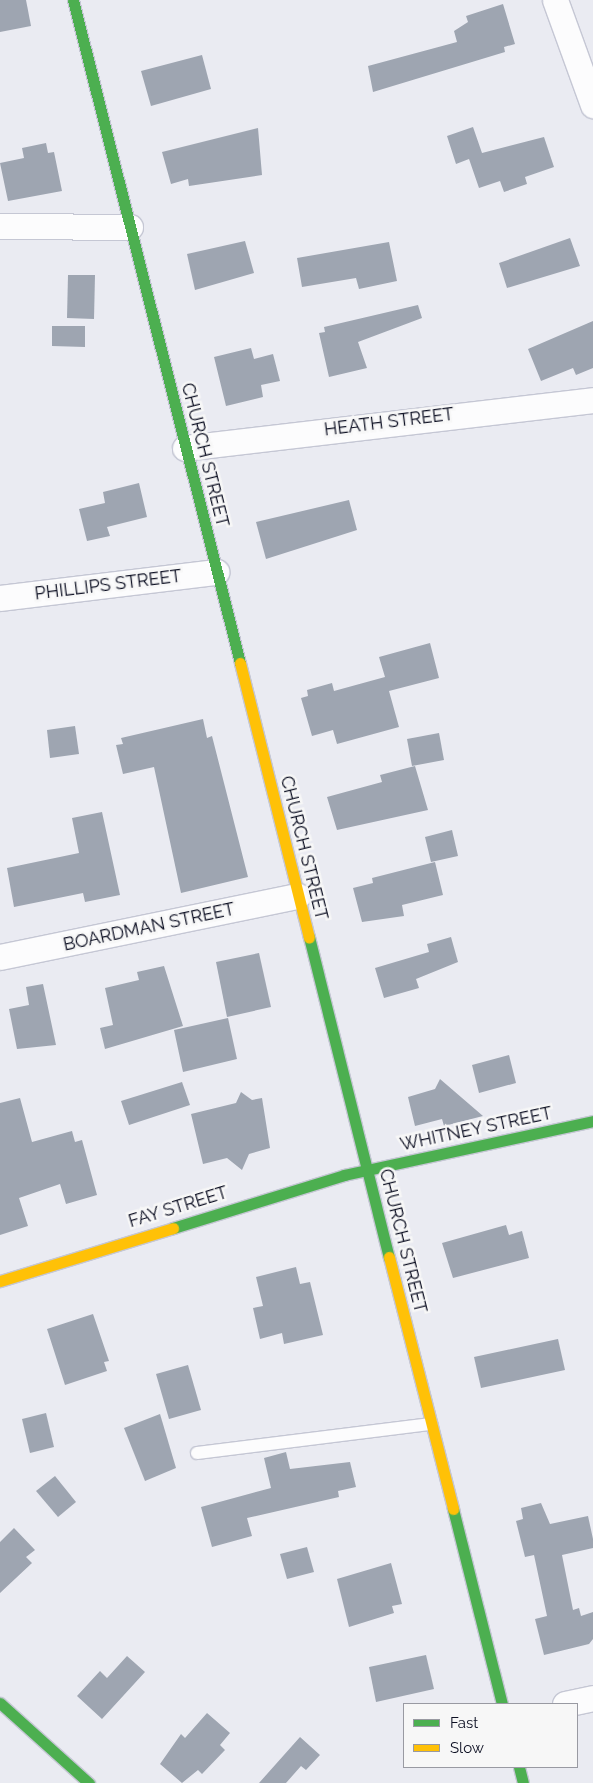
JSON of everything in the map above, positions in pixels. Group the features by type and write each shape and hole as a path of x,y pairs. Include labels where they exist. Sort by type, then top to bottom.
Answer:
{"street":[{"name":"CHURCH STREET","path":"73,0 502,1703"},
{"path":"555,0 593,105"},
{"path":"0,226 130,227"},
{"name":"HEATH STREET","path":"185,448 593,400"},
{"name":"PHILLIPS STREET","path":"0,598 216,572"},
{"name":"BOARDMAN STREET","path":"0,957 298,896"},
{"name":"WHITNEY STREET","path":"367,1170 593,1122"},
{"name":"FAY STREET","path":"0,1281 367,1170"},
{"path":"570,1703 593,1698"},
{"path":"0,1703 89,1783"},
{"path":"519,1768 523,1783"}],"lane":[{"path":"197,1453 431,1424"}],"building":[{"path":"0,0 26,0 31,26 0,32"},
{"path":"503,4 515,44 504,47 505,52 373,92 368,66 457,42 454,31 468,22 466,16"},
{"path":"202,55 211,89 151,106 141,71"},
{"path":"473,127 482,153 544,137 554,167 525,177 527,184 504,192 500,181 479,188 469,159 456,164 447,136"},
{"path":"258,128 262,175 189,186 188,179 171,184 162,152"},
{"path":"46,143 48,153 54,152 62,191 8,201 0,163 24,158 22,148"},
{"path":"570,238 580,266 507,288 499,263"},
{"path":"245,241 254,273 195,290 187,254"},
{"path":"389,242 397,281 359,289 356,278 302,287 297,258"},
{"path":"68,275 95,275 94,319 67,318"},
{"path":"418,305 422,318 358,342 367,368 329,377 319,333 325,332 324,327"},
{"path":"593,321 593,368 576,375 573,368 541,381 528,349"},
{"path":"52,326 85,326 85,347 52,346"},
{"path":"251,348 254,359 273,354 280,381 261,385 263,397 226,406 214,357"},
{"path":"139,483 147,517 107,527 110,536 87,541 79,509 105,503 103,492"},
{"path":"349,500 357,530 266,559 256,522"},
{"path":"430,643 439,678 389,691 399,727 337,744 333,730 312,736 301,698 308,696 307,690 332,683 334,691 385,677 379,657"},
{"path":"203,719 207,738 212,736 248,877 181,893 154,767 123,774 116,745 123,744 121,738"},
{"path":"75,726 79,754 50,758 47,730"},
{"path":"439,733 444,760 412,766 407,739"},
{"path":"415,766 428,810 337,830 327,797 382,782 380,775"},
{"path":"102,812 120,895 85,902 83,893 14,907 7,868 79,853 72,818"},
{"path":"452,830 458,856 431,862 425,837"},
{"path":"435,862 443,895 402,905 404,916 362,922 353,888 373,883 372,878"},
{"path":"451,937 458,962 416,979 419,988 384,998 375,968 429,952 427,944"},
{"path":"259,953 271,1007 227,1017 216,962"},
{"path":"164,966 183,1026 105,1049 100,1028 113,1025 105,988 139,980 137,972"},
{"path":"43,984 56,1045 17,1049 9,1009 29,1005 26,987"},
{"path":"228,1018 237,1059 183,1072 174,1030"},
{"path":"509,1055 516,1083 479,1093 472,1065"},
{"path":"440,1079 483,1116 444,1126 442,1119 415,1126 408,1097 435,1089"},
{"path":"182,1082 190,1105 129,1125 121,1101"},
{"path":"241,1092 252,1100 262,1098 270,1148 249,1154 242,1170 227,1158 203,1164 191,1114 236,1103"},
{"path":"20,1098 32,1142 72,1131 75,1142 82,1140 97,1195 66,1204 60,1184 19,1198 28,1226 0,1235 0,1103"},
{"path":"506,1225 509,1235 522,1231 529,1258 453,1278 442,1243"},
{"path":"296,1267 300,1284 310,1282 323,1335 284,1344 282,1333 260,1339 253,1308 263,1306 256,1277"},
{"path":"93,1314 109,1361 104,1362 107,1371 65,1385 47,1329"},
{"path":"558,1339 565,1370 481,1388 474,1357"},
{"path":"188,1365 201,1410 169,1419 156,1374"},
{"path":"46,1413 54,1447 30,1453 22,1419"},
{"path":"160,1414 176,1468 145,1481 124,1428"},
{"path":"286,1452 290,1469 350,1462 356,1487 338,1491 339,1497 247,1518 252,1536 212,1547 201,1507 271,1488 264,1458"},
{"path":"55,1476 76,1502 58,1517 36,1491"},
{"path":"541,1503 550,1524 588,1516 593,1539 593,1548 562,1555 573,1610 579,1608 581,1616 593,1612 593,1639 589,1644 544,1655 535,1619 547,1616 534,1555 525,1557 516,1521 523,1519 521,1508"},
{"path":"14,1528 35,1550 26,1557 32,1563 0,1593 0,1542"},
{"path":"307,1547 314,1572 287,1579 280,1554"},
{"path":"391,1563 402,1604 392,1606 394,1613 349,1627 337,1579"},
{"path":"426,1655 434,1689 376,1702 369,1667"},
{"path":"127,1656 145,1672 102,1719 77,1696 100,1671 107,1678"},
{"path":"207,1713 230,1733 220,1745 225,1750 202,1774 198,1770 182,1783 160,1764 181,1734 185,1738"},
{"path":"300,1737 320,1755 306,1770 301,1766 286,1783 259,1783"}],"traffic: fast":[{"path":"73,0 240,663"},
{"path":"309,937 389,1257"},
{"path":"173,1228 344,1175 593,1121"},
{"path":"453,1509 502,1703"},
{"path":"0,1703 89,1783"},
{"path":"519,1768 523,1783"}],"traffic: slow":[{"path":"240,663 309,937"},
{"path":"0,1281 173,1228"},
{"path":"389,1257 453,1509"}]}
